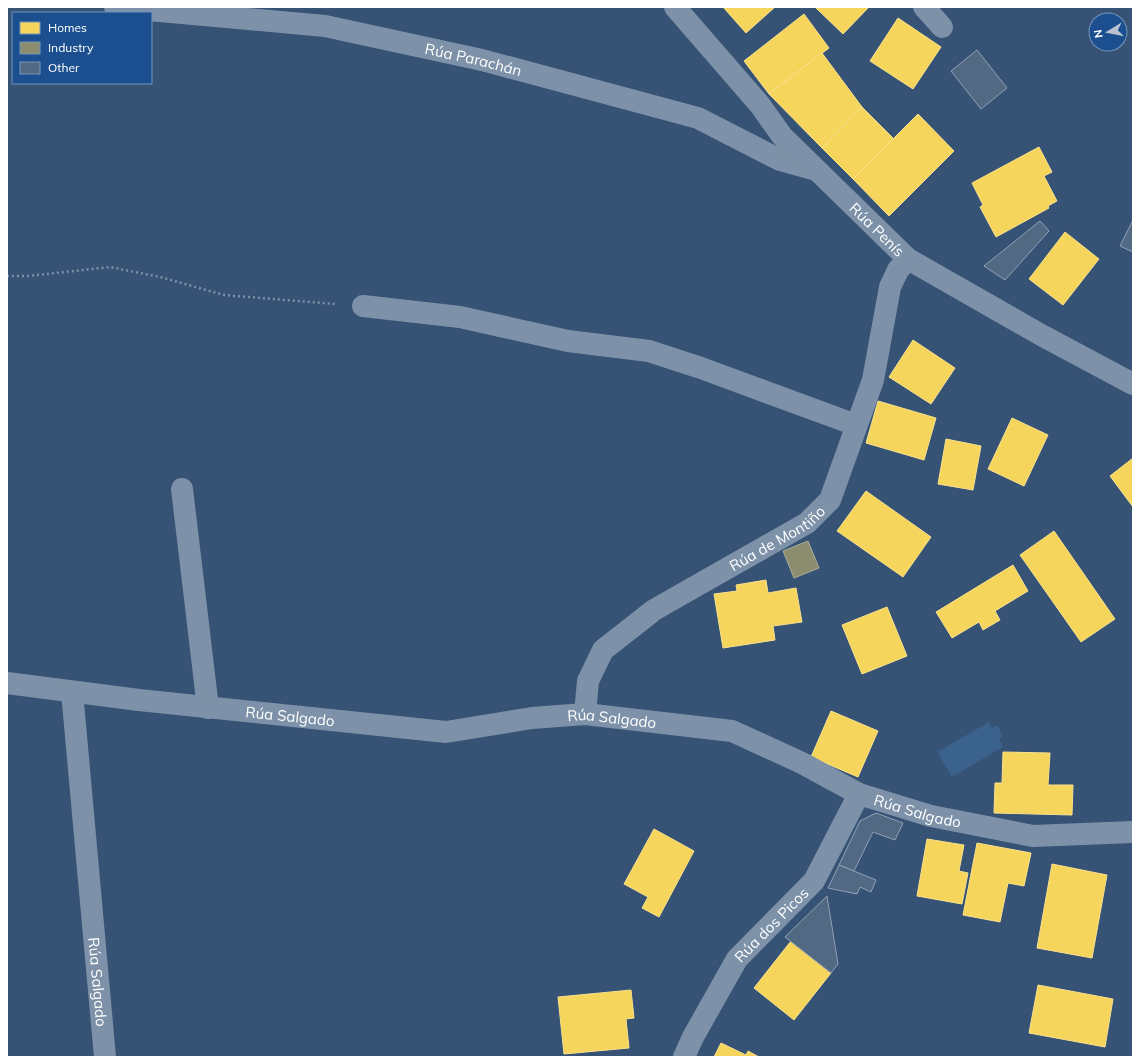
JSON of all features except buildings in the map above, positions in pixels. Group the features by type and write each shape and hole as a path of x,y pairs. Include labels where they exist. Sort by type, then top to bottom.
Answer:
{"street":[{"name":"Rúa Parachán","path":"115,7 325,26 482,60 698,118 780,160 816,170"},
{"name":"Rúa Penís","path":"675,7 760,105 782,136 908,259 1043,336 1133,384"},
{"path":"924,7 942,26"},
{"name":"Rúa de Montiño","path":"585,714 588,681 603,650 654,610 807,523 830,500 873,380 890,287 898,270 908,259"},
{"path":"364,306 460,317 568,341 649,351 701,368 856,425"},
{"path":"182,489 208,708"},
{"name":"Rúa Salgado","path":"7,683 208,708 446,732 532,718 585,714 732,731 802,763 860,794 930,816 1033,836 1133,832"},
{"name":"Rúa Salgado","path":"72,692 105,1057"},
{"name":"Rúa dos Picos","path":"684,1057 737,959 814,881 860,794"}],"path":[{"path":"7,276 28,276 110,267 160,277 224,295 364,306"}],"water":[{"path":"989,722 992,728 997,725 1003,736 999,739 1003,747 952,777 937,752"}]}
